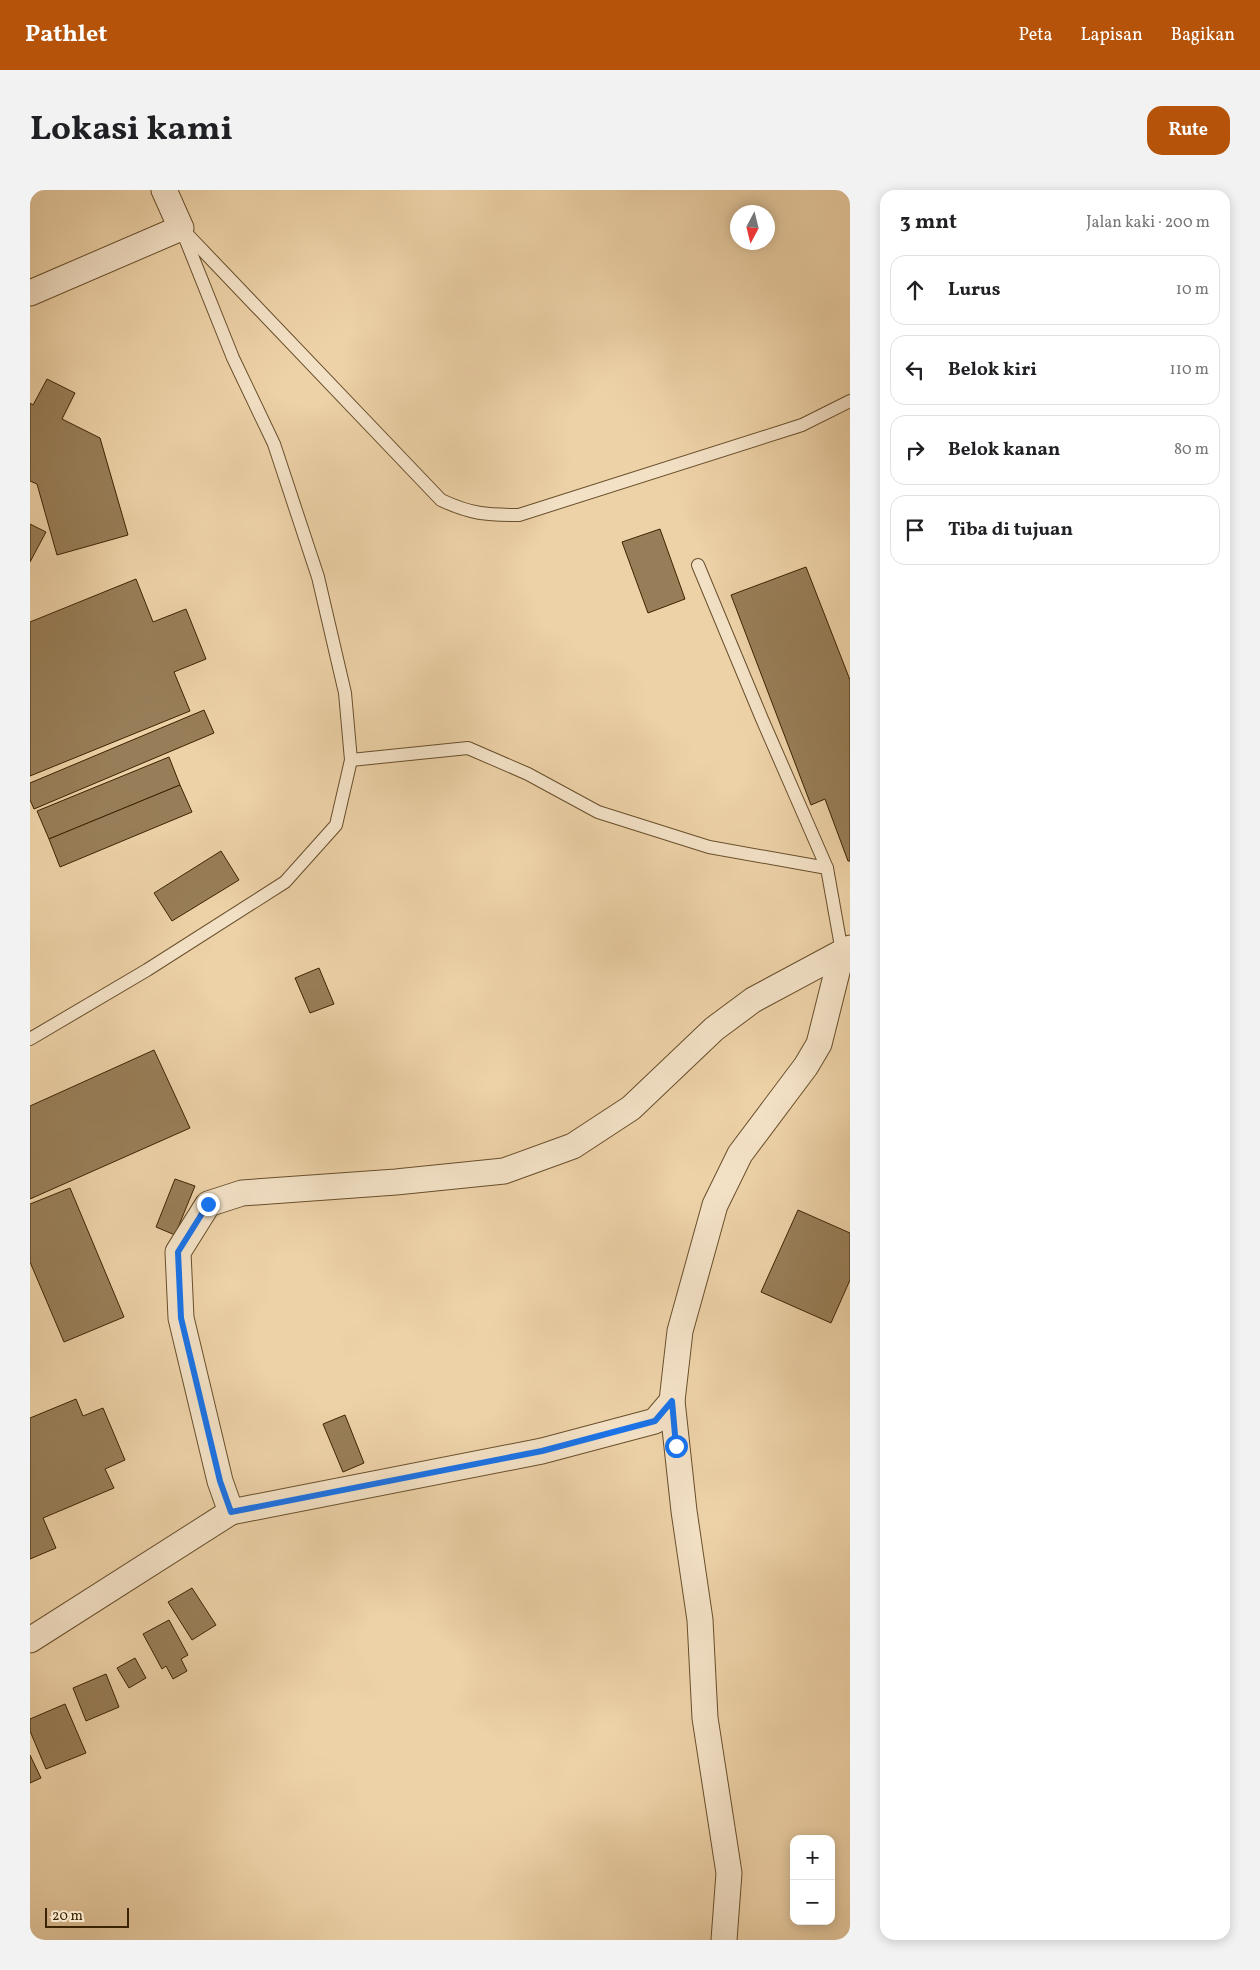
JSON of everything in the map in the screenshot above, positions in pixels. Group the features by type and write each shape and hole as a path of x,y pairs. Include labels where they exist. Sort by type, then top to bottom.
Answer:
{"street":[{"path":"30,293 182,228 164,190"},
{"path":"724,1940 729,1873 705,1718 700,1620 682,1492 672,1401 680,1331 715,1205 740,1154 806,1066 819,1044 846,950"},
{"path":"231,1512 220,1481 181,1318 178,1252 208,1204 242,1193 504,1172 573,1146 631,1108 714,1029 753,1000 846,950"},
{"path":"30,1640 231,1512 542,1451 655,1421 672,1401"}],"lane":[{"path":"182,228 441,500 464,510 490,515 519,515 802,425 850,401"},
{"path":"30,1039 147,970 285,882 336,825 350,760 345,693 318,577 274,444 233,358 182,228"},
{"path":"698,565 827,868 846,950"},
{"path":"350,760 468,748 528,774 598,812 709,847 827,868"}],"building":[{"path":"47,379 75,393 62,419 100,438 128,535 57,555 37,484 30,481 30,403 33,405"},
{"path":"30,524 46,532 30,562"},
{"path":"660,529 685,599 648,613 622,542"},
{"path":"806,567 850,680 850,861 848,861 825,799 811,805 731,595"},
{"path":"136,579 153,622 186,609 206,659 174,672 190,711 30,776 30,622"},
{"path":"204,710 214,733 34,809 30,800 30,783"},
{"path":"169,757 180,785 49,839 37,811"},
{"path":"180,785 192,812 60,867 49,839"},
{"path":"221,851 239,880 172,921 154,893"},
{"path":"319,968 334,1004 310,1013 295,978"},
{"path":"154,1050 190,1128 30,1199 30,1106"},
{"path":"175,1179 195,1186 175,1235 156,1227"},
{"path":"70,1188 124,1317 64,1342 30,1262 30,1204"},
{"path":"798,1210 850,1233 850,1280 831,1323 761,1292"},
{"path":"76,1399 83,1416 103,1408 125,1460 105,1469 114,1488 43,1518 56,1548 30,1559 30,1418"},
{"path":"345,1415 364,1463 343,1472 323,1424"},
{"path":"192,1588 216,1625 192,1640 168,1602"},
{"path":"169,1620 188,1655 181,1659 187,1671 173,1679 166,1666 162,1669 143,1634"},
{"path":"135,1658 146,1678 129,1688 117,1668"},
{"path":"106,1674 119,1707 86,1721 73,1688"},
{"path":"65,1704 86,1753 46,1769 30,1731 30,1719"},
{"path":"30,1755 41,1778 30,1783"}],"route":[{"path":"208,1204 178,1252 181,1318 220,1481 231,1512 542,1451 655,1421 672,1401 676,1446"}]}
